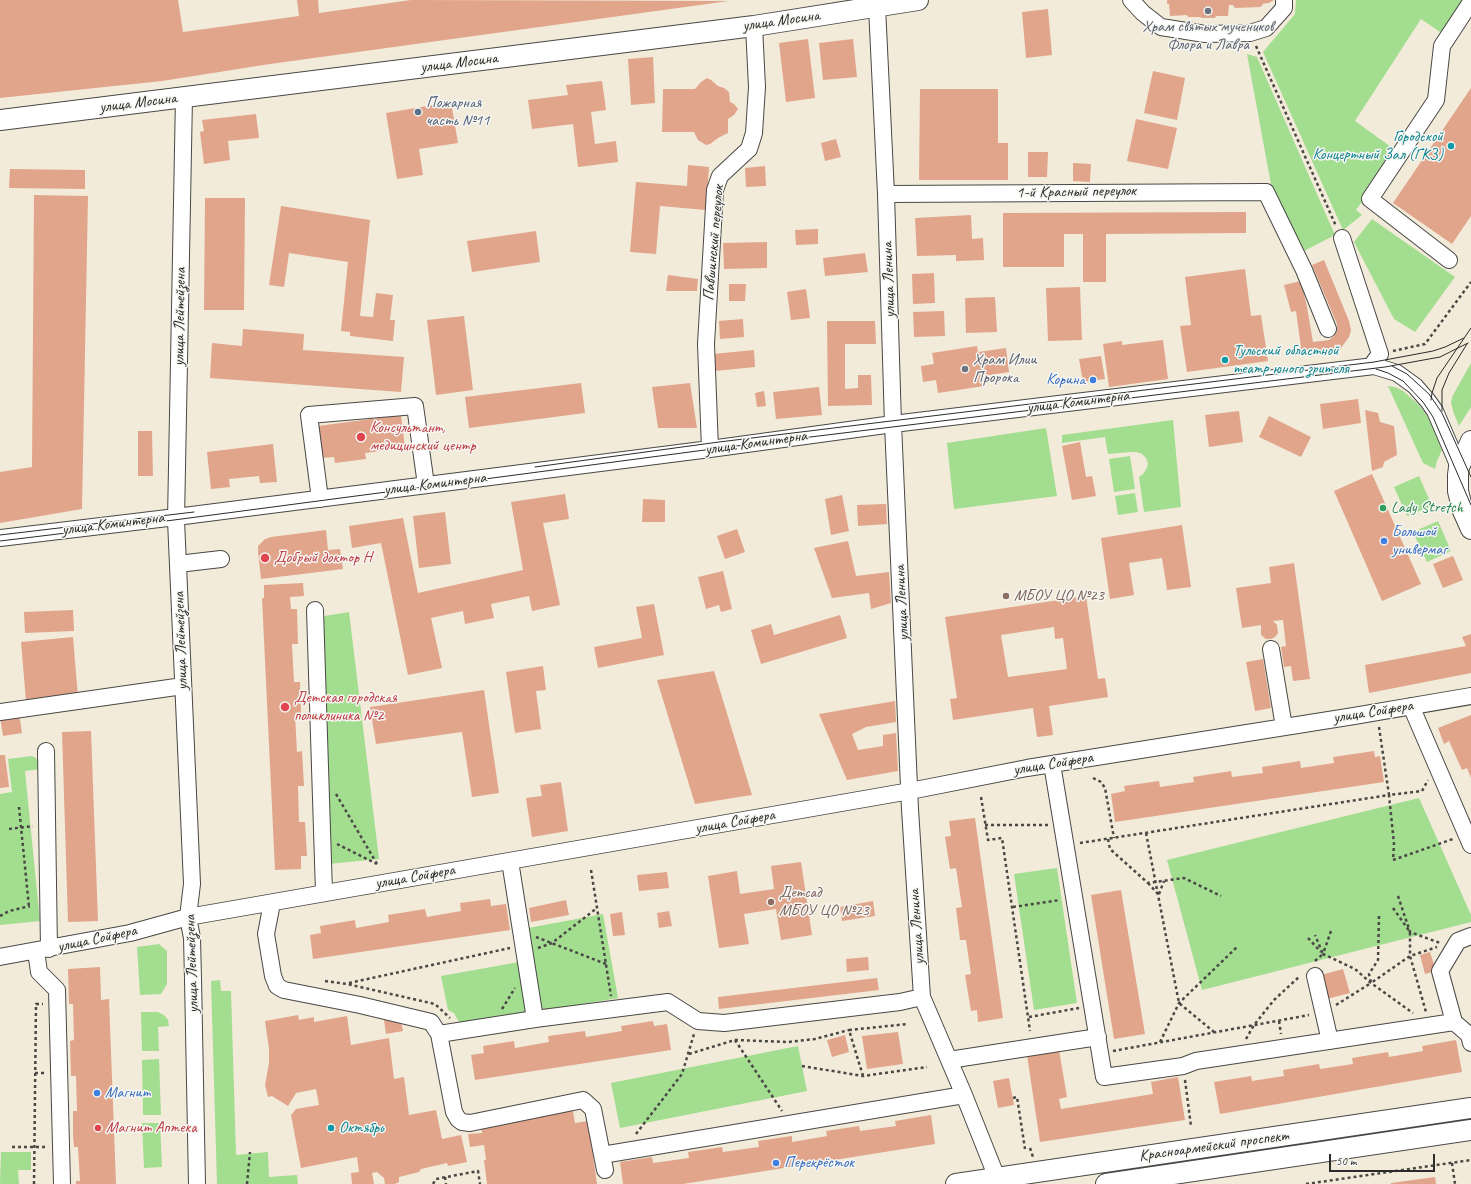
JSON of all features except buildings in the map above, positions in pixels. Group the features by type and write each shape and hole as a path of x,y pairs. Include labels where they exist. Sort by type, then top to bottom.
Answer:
{"main road":[{"name":"улица Мосина","path":"0,120 754,26 918,0"},
{"path":"1471,441 1459,467 1458,475 1458,491 1463,511 1471,530"},
{"name":"Красноармейский проспект","path":"956,1184 998,1181 1471,1108"},
{"name":"Красноармейский проспект","path":"1106,1184 1471,1130"}],"street":[{"path":"1131,0 1142,13 1160,27 1205,34 1250,33 1266,28 1284,8 1284,0"},
{"path":"1449,260 1370,200 1436,100 1442,46 1471,2"},
{"name":"улица Ленина","path":"877,7 886,194 893,424 910,809 922,997 964,1095 998,1181"},
{"name":"Павшинский переулок","path":"710,449 706,344 715,190 720,176 749,149 754,133 757,87 754,26"},
{"name":"улица Лейтейзена","path":"184,97 176,517 192,884 188,917 192,938 197,1184"},
{"name":"1-й Красный переулок","path":"886,194 1266,192 1304,270 1328,328"},
{"path":"1342,238 1376,360"},
{"name":"улица Коминтерна","path":"0,538 710,449 1376,360 1415,386 1428,401 1435,411 1459,467"},
{"path":"320,499 309,415 415,406 426,485"},
{"path":"178,564 221,559"},
{"path":"315,610 324,893"},
{"path":"1271,649 1284,727"},
{"path":"0,712 183,686"},
{"name":"улица Сойфера","path":"0,957 130,933 188,917 910,791 975,777 1471,696"},
{"path":"1411,706 1469,840"},
{"path":"46,751 48,902 39,972 57,990 62,1184"},
{"path":"1052,764 1104,1077 1183,1066 1196,1061 1454,1022"},
{"path":"510,861 535,1019"},
{"path":"272,902 266,934 276,986 284,990 360,1005 431,1022 439,1034 454,1112 458,1119 462,1122 470,1123 583,1100 593,1109 603,1162 622,1152 964,1095"},
{"path":"1471,936 1458,941 1440,971 1454,1022 1469,1035 1471,1043"},
{"path":"1309,972 1324,1012 1330,1041"},
{"path":"439,1034 535,1019 668,1002 698,1021 724,1023 900,1002 922,997"},
{"path":"949,1060 1098,1037"}],"path":[{"path":"1250,33 1342,238"},
{"path":"1376,360 1424,344 1471,282"},
{"path":"1379,727 1389,795 1394,844 1393,860 1469,840"},
{"path":"986,825 1050,825 1065,839 1108,839 1422,791 1436,764"},
{"path":"320,768 377,864 323,836"},
{"path":"1093,778 1101,782 1104,788 1114,838"},
{"path":"981,797 988,840 1002,838 1030,1031"},
{"path":"20,807 29,907"},
{"path":"9,829 47,824"},
{"path":"1146,833 1179,1003 1215,1032"},
{"path":"1108,839 1110,849 1148,883 1158,895"},
{"path":"591,870 613,1009"},
{"path":"1148,883 1184,878 1221,896"},
{"path":"1158,895 1164,881"},
{"path":"1398,896 1410,932 1410,956 1430,1026"},
{"path":"1013,907 1075,898"},
{"path":"0,916 9,911 48,902"},
{"path":"347,984 552,943 597,908"},
{"path":"1100,1053 1324,1012 1371,983 1410,956 1446,945 1410,932 1393,908"},
{"path":"1371,983 1369,974 1378,960 1379,916"},
{"path":"1238,1055 1254,1025 1274,1000 1309,972 1323,954 1331,930"},
{"path":"1315,935 1323,954"},
{"path":"1308,938 1323,954 1355,968 1371,983 1430,1026"},
{"path":"524,949 552,943 606,964"},
{"path":"1160,1042 1179,1003 1237,947"},
{"path":"493,1026 524,949"},
{"path":"34,1184 33,1158 36,1004 57,1004"},
{"path":"1029,1017 1092,1006"},
{"path":"622,1152 674,1087 682,1074 698,1021"},
{"path":"689,1054 734,1039 788,1042 815,1039 849,1030 908,1024"},
{"path":"849,1030 863,1076"},
{"path":"734,1039 791,1124"},
{"path":"802,1066 863,1076 927,1067"},
{"path":"1183,1066 1191,1126"},
{"path":"1013,1098 1017,1097 1025,1149"},
{"path":"113,1129 139,1128"},
{"path":"12,1147 61,1148"},
{"path":"247,1184 250,1152"},
{"path":"1306,1184 1471,1160"},
{"path":"1452,1163 1455,1184"},
{"path":"433,1184 436,1179 478,1172 480,1184"},
{"path":"445,1178 446,1184"}],"green space":[{"path":"1296,0 1462,0 1443,34 1421,19 1355,121 1398,152 1356,210 1362,215 1343,230 1263,52 1295,14"},
{"path":"1247,54 1257,57 1335,235 1304,251 1272,190"},
{"path":"1372,219 1455,277 1415,332 1394,319 1354,242"},
{"path":"1471,363 1471,407 1459,426 1451,402 1453,395"},
{"path":"1388,386 1395,387 1403,391 1418,404 1428,417 1442,450 1435,469 1423,463"},
{"path":"1173,420 1181,507 1144,512 1139,477 1147,468 1148,463 1142,454 1131,452 1108,454 1105,437 1062,443 1062,435"},
{"path":"1046,428 1057,496 954,509 947,443"},
{"path":"1130,456 1135,489 1114,492 1109,459"},
{"path":"1419,476 1432,506 1407,516 1394,487"},
{"path":"1135,493 1138,512 1118,515 1115,496"},
{"path":"1438,521 1451,551 1427,562 1413,532"},
{"path":"349,612 379,859 329,864 318,617"},
{"path":"32,756 36,758 40,769 25,771 40,921 0,925 0,794 12,792 8,759"},
{"path":"1419,798 1471,915 1471,922 1202,990 1167,860"},
{"path":"1057,868 1077,1003 1034,1010 1014,874"},
{"path":"603,914 618,998 538,1012 523,929"},
{"path":"159,944 167,951 167,984 161,994 140,995 137,947"},
{"path":"519,962 527,1015 460,1024 454,1013 448,1010 441,976"},
{"path":"220,980 221,991 231,991 236,1155 268,1152 269,1177 297,1175 298,1184 217,1184 211,981"},
{"path":"141,1012 158,1012 164,1015 168,1020 169,1026 158,1027 159,1051 142,1051"},
{"path":"798,1046 807,1091 620,1128 611,1083"},
{"path":"159,1059 161,1115 143,1115 142,1060"},
{"path":"142,1123 160,1123 162,1167 144,1168"},
{"path":"1,1152 31,1152 31,1170 18,1170 19,1184 0,1184"}],"tram line":[{"path":"1431,400 1437,378 1471,328"},
{"path":"535,467 719,442 1374,362 1433,351 1464,338"},
{"path":"0,541 174,520 720,448 1385,367 1440,357 1468,343"},
{"path":"1442,411 1442,390 1449,373 1467,344"},
{"path":"1392,366 1407,374 1429,394 1442,413 1471,477"},
{"path":"1376,369 1388,373 1403,381 1423,402 1433,417 1471,505"},
{"path":"0,535 194,512"}],"place":[{"name":"Храм святых мучеников Флора и Лавра","path":"1208,11"},
{"name":"Пожарная часть №11","path":"418,112"},
{"name":"Городской Концертный Зал (ГКЗ)","path":"1451,146"},
{"name":"Тульский областной театр юного зрителя","path":"1225,360"},
{"name":"Храм Илии Пророка","path":"965,369"},
{"name":"Корина","path":"1093,380"},
{"name":"Консультант, медицинский центр","path":"361,437"},
{"name":"Lady Stretch","path":"1383,508"},
{"name":"Большой универмаг","path":"1384,541"},
{"name":"Добрый доктор Н","path":"265,558"},
{"name":"МБОУ ЦО №23","path":"1006,596"},
{"name":"Детская городская поликлиника №2","path":"285,707"},
{"name":"Детсад МБОУ ЦО №23","path":"771,902"},
{"name":"Магнит","path":"97,1093"},
{"name":"Магнит Аптека","path":"98,1128"},
{"name":"Октябрь","path":"331,1128"},
{"name":"Перекрёсток","path":"776,1163"}]}
